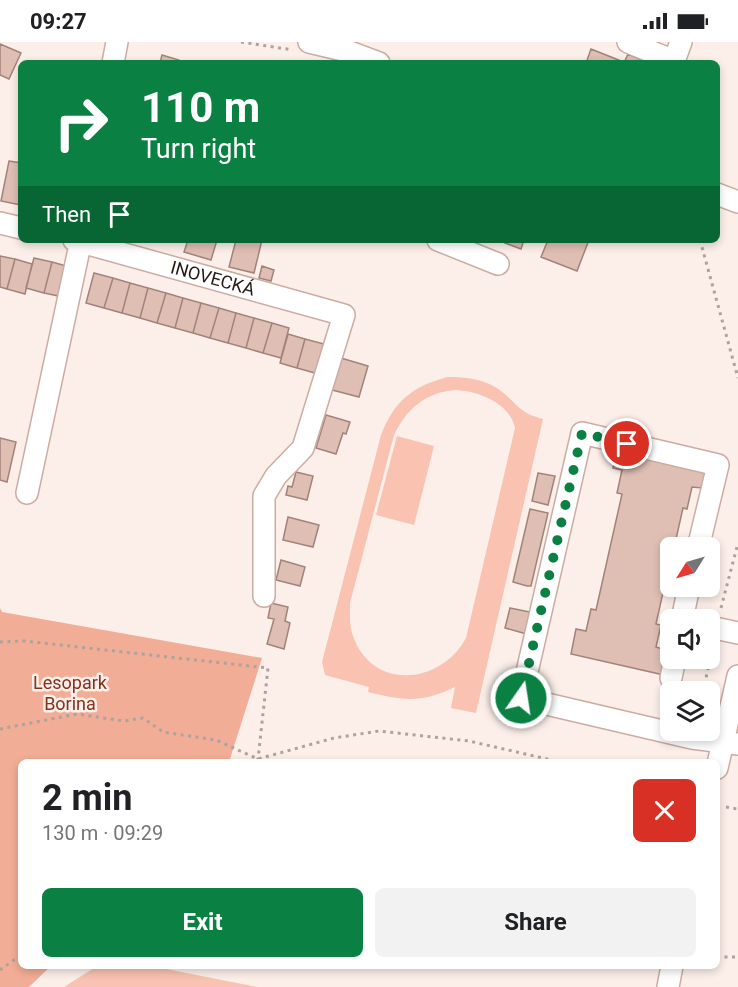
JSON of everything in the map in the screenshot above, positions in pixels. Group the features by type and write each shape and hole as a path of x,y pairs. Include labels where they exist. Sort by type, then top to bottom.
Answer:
{"street":[{"path":"114,60 117,42"},
{"path":"309,42 345,57 362,60"},
{"path":"628,42 672,60"},
{"path":"674,60 681,42"},
{"path":"720,196 738,202"},
{"path":"0,223 18,227"},
{"name":"INOVECKÁ","path":"27,493 78,243"},
{"name":"INOVECKÁ","path":"90,243 344,315 338,342 303,447 276,476 264,496 264,596"},
{"path":"446,243 498,264"},
{"path":"701,537 717,465 582,433 521,698 692,738 730,743"},
{"path":"720,634 738,633"},
{"path":"720,762 730,743 736,688"},
{"path":"668,987 671,969"}],"path":[{"path":"701,243 738,378"},
{"path":"722,608 738,543"},
{"path":"0,642 24,640 268,668 257,759"},
{"path":"0,729 77,714 124,721 142,718 163,732 216,740 255,759"},
{"path":"260,759 334,738 379,731 469,741 547,759"},
{"path":"726,807 737,810"},
{"path":"0,970 18,957"},
{"path":"720,957 738,957"}],"shaded area":[{"path":"447,377 482,381 501,391 524,411 543,419 476,713 451,708 455,687 432,696 402,699 368,692 369,687 325,675 322,662 381,435 392,413 406,397 424,385","holes":["445,391 465,391 483,396 500,405 512,419 515,428 466,638 455,654 424,673 407,675 391,673 375,666 362,654 352,632 350,603 394,435 411,409 427,398"]},
{"path":"397,436 434,446 414,525 376,515"},
{"path":"92,969 166,969 257,987 64,987"}],"green space":[{"name":"Lesopark Borina","path":"0,608 2,612 262,658 230,759 18,759 18,969 48,969 29,987 0,987"}],"building":[{"path":"0,44 21,53 9,79 0,75"},
{"path":"591,49 618,60 587,60"},
{"path":"628,54 642,60 625,60"},
{"path":"162,55 179,60 161,60"},
{"path":"9,161 18,162 18,204 1,201"},
{"path":"187,243 216,243 211,260 184,252"},
{"path":"235,243 261,243 254,273 229,267"},
{"path":"505,243 523,243 521,249"},
{"path":"547,243 588,243 577,271 541,257"},
{"path":"0,256 15,259 7,289 0,287"},
{"path":"34,258 52,262 44,293 26,288"},
{"path":"15,259 32,264 25,294 7,289"},
{"path":"52,262 70,267 63,297 44,293"},
{"path":"262,266 274,270 271,281 259,278"},
{"path":"94,273 113,278 104,308 86,303"},
{"path":"113,278 130,283 122,313 104,308"},
{"path":"130,283 148,288 140,318 122,313"},
{"path":"148,288 166,293 157,323 140,318"},
{"path":"166,293 183,298 175,328 157,323"},
{"path":"183,298 201,303 193,333 175,328"},
{"path":"201,303 219,308 210,338 193,333"},
{"path":"219,308 236,313 228,343 210,338"},
{"path":"236,313 254,318 246,348 228,343"},
{"path":"254,318 272,323 263,353 246,348"},
{"path":"272,323 289,328 281,358 263,353"},
{"path":"288,334 305,339 297,368 280,363"},
{"path":"305,339 324,344 315,373 297,368"},
{"path":"341,358 368,366 359,397 332,390"},
{"path":"326,415 350,422 346,434 343,433 336,454 316,448"},
{"path":"0,438 16,442 7,482 0,480"},
{"path":"619,444 707,464 702,488 692,487 687,509 683,508 676,537 660,537 660,597 662,597 656,624 660,625 660,629 656,647 660,648 660,669 665,669 664,675 571,654 576,629 586,631 591,609 596,610 622,494 617,493 622,470 613,468"},
{"path":"296,472 313,476 307,500 286,495 288,486 292,487"},
{"path":"538,473 555,476 548,505 532,501"},
{"path":"530,509 548,513 531,586 527,586 513,582"},
{"path":"288,517 319,525 313,547 283,540"},
{"path":"281,560 305,567 300,586 276,580"},
{"path":"271,603 288,607 285,621 290,623 284,649 267,644 274,619 268,618"},
{"path":"510,608 535,613 530,635 505,628"}],"route":[{"path":"521,698 582,433 627,444"}]}
